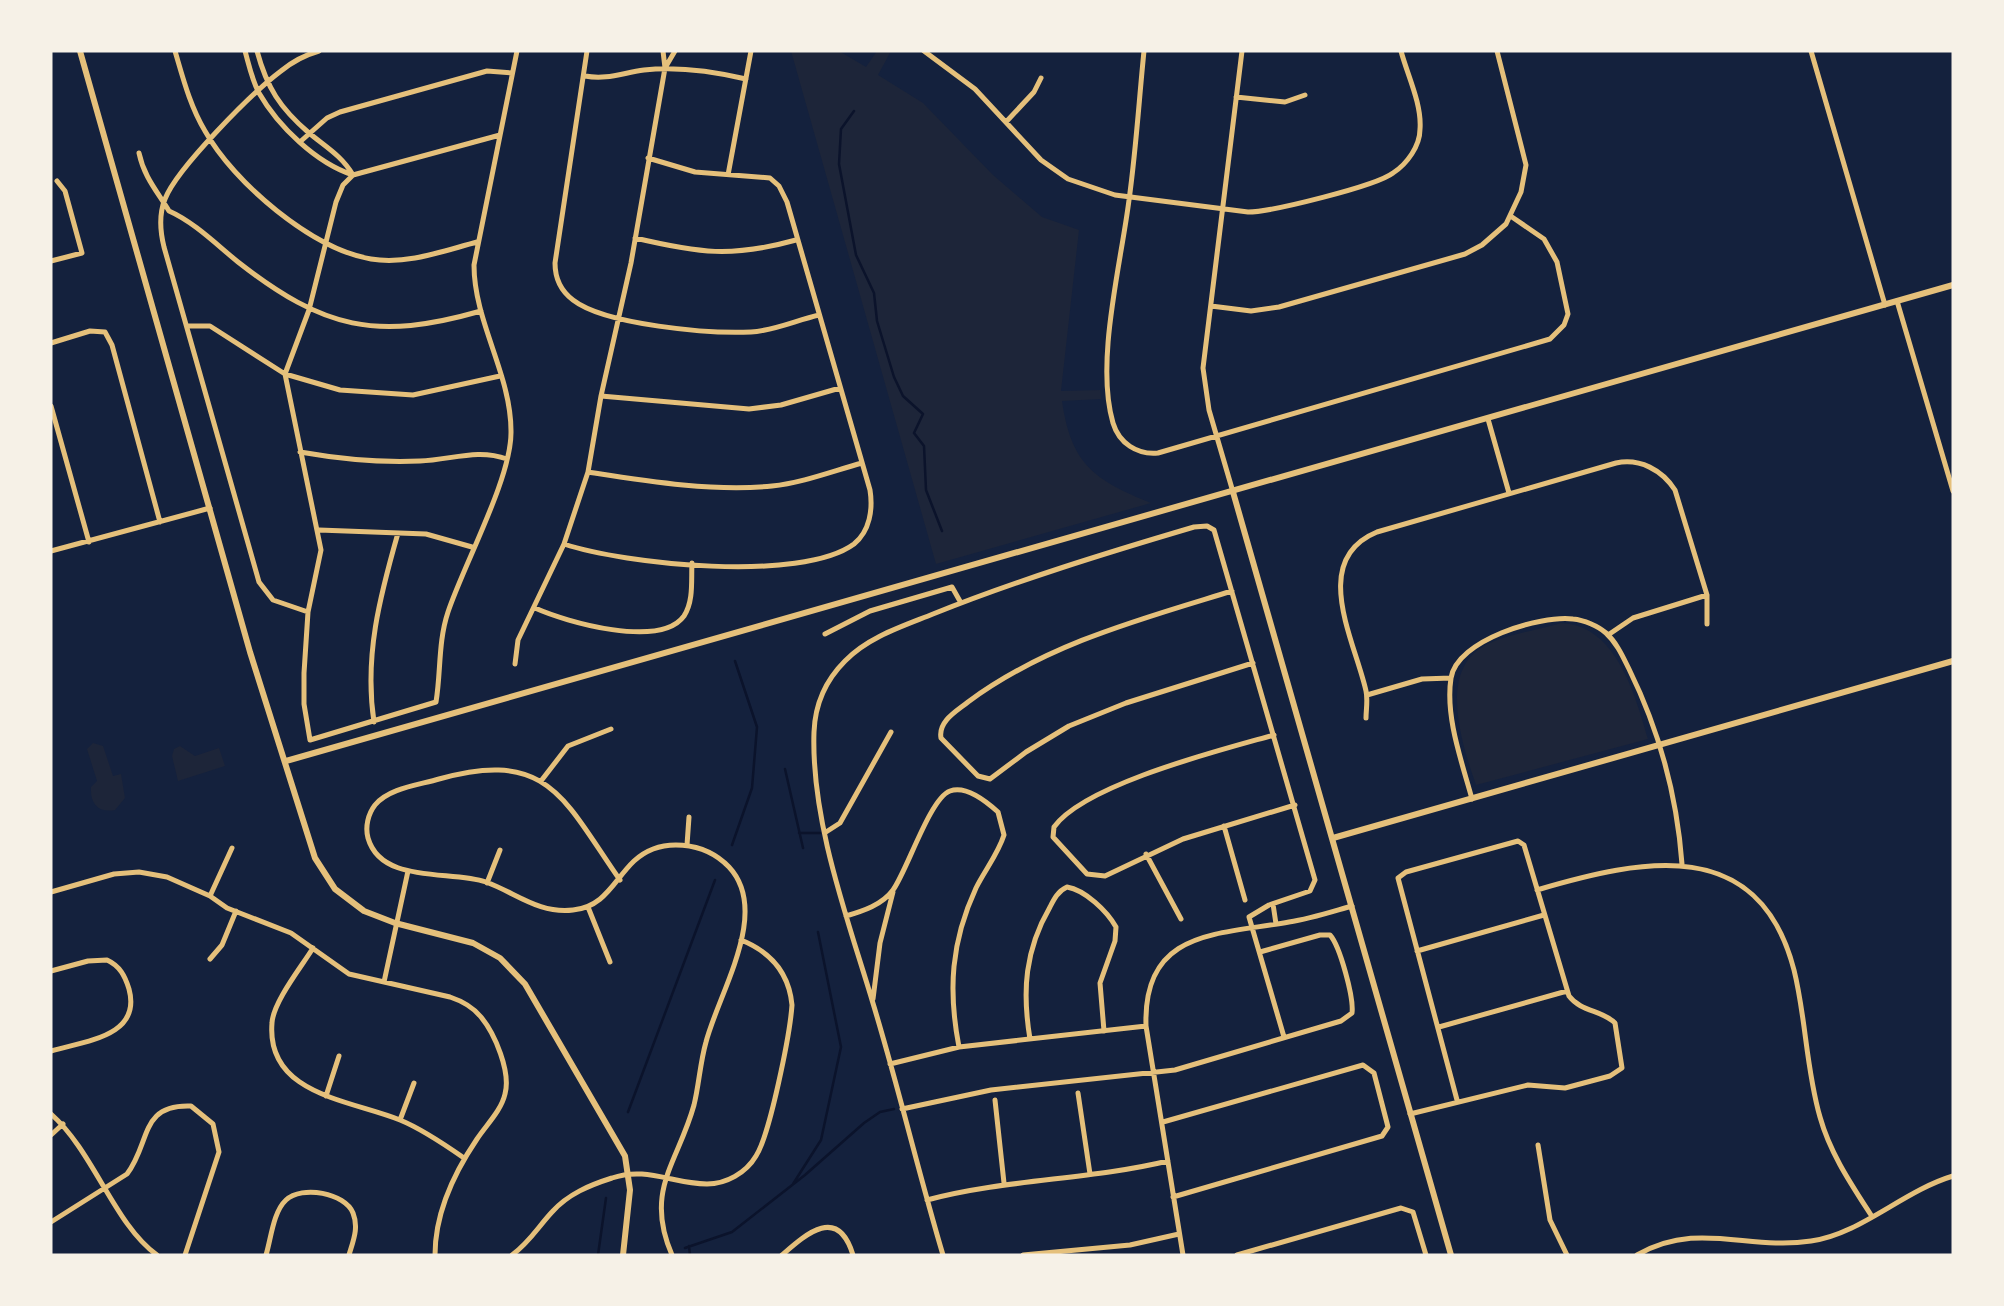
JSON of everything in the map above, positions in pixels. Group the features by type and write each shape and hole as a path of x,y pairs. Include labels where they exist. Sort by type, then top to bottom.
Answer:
{"street":[{"path":"80,51 275,737 286,761 310,844 324,874 348,900 364,911 395,923 473,943 512,969 525,984 621,1146 629,1174 623,1255"},
{"path":"175,51 191,102 211,141 248,185 326,244 372,259 394,260 418,258 477,242"},
{"path":"245,51 273,114 301,141 338,170 353,175 500,135"},
{"path":"257,51 262,88 308,132 345,162 353,175"},
{"path":"308,612 273,600 259,582 161,233 164,203 181,171 262,88 295,61 319,51"},
{"path":"353,175 339,192 309,310 285,374 319,530 320,564 308,612 304,694 310,740 436,702 439,657 447,614 507,459 511,419 474,277 477,242 517,51"},
{"path":"587,51 555,273 561,286 575,302 617,318 666,326 751,332 819,315"},
{"path":"515,664 518,640 564,544 588,472 601,396 635,238 665,68 663,51"},
{"path":"665,68 675,51"},
{"path":"728,175 751,51"},
{"path":"924,51 959,74 1041,160 1058,174 1092,190 1221,209 1268,211 1380,180 1393,173 1415,149 1420,124 1401,51"},
{"path":"1144,51 1130,197 1109,343 1109,402 1116,431 1129,446 1142,452 1164,451 1550,339 1564,325 1568,314 1557,262 1544,239 1511,217"},
{"path":"1242,51 1203,368 1216,435 1451,1255"},
{"path":"1211,306 1251,310 1271,308 1465,254 1495,235 1511,217 1521,192 1525,165 1497,51"},
{"path":"1811,51 1885,305"},
{"path":"585,76 609,78 665,68 713,71 746,79"},
{"path":"301,141 308,132 340,112 487,71 512,73"},
{"path":"1006,122 1034,92 1041,78"},
{"path":"1236,97 1285,102 1305,95"},
{"path":"139,153 148,182 169,211 271,288 309,310 351,323 395,328 426,326 481,311"},
{"path":"564,544 614,557 771,565 830,554 855,543 867,525 872,501 862,463 787,202 777,183 762,176 695,172 648,158"},
{"path":"51,261 82,253 65,191 57,181"},
{"path":"635,238 687,250 723,253 753,251 796,240"},
{"path":"286,761 1953,285"},
{"path":"1897,301 1953,491"},
{"path":"187,326 210,326 285,374 340,390 389,395 429,393 500,376"},
{"path":"51,343 90,331 105,332 112,345 160,522"},
{"path":"601,396 749,409 781,405 840,388"},
{"path":"51,406 89,542"},
{"path":"1488,419 1509,493"},
{"path":"300,452 368,462 437,460 477,453 507,459"},
{"path":"1366,719 1367,695 1340,598 1339,581 1344,561 1358,544 1377,532 1509,493 1623,462 1639,463 1653,469 1670,482 1680,502 1707,595 1707,624"},
{"path":"588,472 641,479 760,486 808,479 862,463"},
{"path":"51,551 209,508"},
{"path":"943,1255 873,1002 846,916 822,810 814,748 815,718 821,697 835,671 856,651 877,638 961,603 1110,552 1194,527 1210,528 1216,534 1233,591 1315,884 1310,891 1273,904 1249,917 1250,928 1260,952 1284,1037"},
{"path":"319,530 442,536 472,547"},
{"path":"374,722 371,688 372,639 377,606 398,533"},
{"path":"535,608 583,624 658,631 676,624 687,610 692,563"},
{"path":"825,634 870,611 952,587 961,603"},
{"path":"1233,591 1076,642 996,683 942,725 940,734 943,742 982,779 990,779 1026,752 1069,726 1126,703 1253,663"},
{"path":"1608,635 1633,618 1707,595"},
{"path":"1472,799 1454,728 1451,678 1458,661 1484,639 1506,632 1569,618 1584,621 1608,635 1645,703 1678,815 1682,864"},
{"path":"1333,838 1953,660"},
{"path":"1367,695 1422,679 1451,678"},
{"path":"541,781 568,747 611,729"},
{"path":"826,832 840,823 891,732"},
{"path":"1274,735 1130,780 1077,808 1058,821 1053,832 1057,843 1068,856 1087,874 1099,877 1146,854 1224,826 1295,805"},
{"path":"620,880 565,801 541,781 507,770 479,769 384,797 375,804 367,822 369,841 379,857 390,865 408,871 453,875 487,883 547,910 571,911 588,907 620,880 632,863 650,852 687,845 718,857 737,878 746,902 746,923 706,1041 694,1105 665,1176 664,1226 672,1255"},
{"path":"873,1002 880,943 894,889 927,822 945,794 957,790 969,792 998,812 1004,835 971,899 954,951 951,992 959,1047"},
{"path":"687,845 689,817"},
{"path":"1224,826 1245,900"},
{"path":"1410,1114 1457,1100 1479,1098 1532,1085 1565,1088 1620,1071 1623,1064 1615,1023 1574,1003 1567,991 1524,845 1518,841 1399,876 1398,885 1457,1100"},
{"path":"210,896 232,848"},
{"path":"487,883 500,850"},
{"path":"1146,854 1181,919"},
{"path":"1537,890 1612,870 1682,864 1714,870 1742,885 1764,905 1777,925 1796,978 1821,1120 1832,1149 1871,1215"},
{"path":"384,982 408,871"},
{"path":"51,892 114,874 139,872 183,882 236,911 291,933 341,971 439,994 466,1003 480,1016 505,1071 505,1096 464,1157 450,1188 435,1255"},
{"path":"1030,1039 1025,993 1027,965 1041,922 1061,890 1070,887 1111,918 1117,931 1100,983 1104,1031"},
{"path":"846,916 875,905 894,889"},
{"path":"1273,904 1276,924"},
{"path":"1183,1255 1146,1026 1146,1009 1152,982 1160,965 1174,950 1188,941 1352,906"},
{"path":"588,907 610,962"},
{"path":"210,959 222,945 236,911"},
{"path":"1417,951 1544,915"},
{"path":"902,1109 991,1090 1175,1070 1349,1017 1353,1007 1333,938 1320,935 1260,952"},
{"path":"512,1255 570,1197 603,1181 649,1172 704,1184 731,1178 749,1166 766,1135 792,1014 791,996 778,965 760,949 741,940"},
{"path":"313,948 275,1010 271,1023 275,1050 284,1066 302,1085 326,1096 400,1120 464,1157"},
{"path":"51,971 88,961 107,960 121,970 132,1009 127,1021 112,1032 51,1051"},
{"path":"1439,1027 1567,991"},
{"path":"890,1065 959,1047 1146,1026"},
{"path":"326,1096 339,1056"},
{"path":"1163,1122 1363,1065 1374,1073 1388,1130 1376,1138 1173,1197"},
{"path":"400,1120 414,1083"},
{"path":"1078,1093 1090,1174"},
{"path":"995,1100 1004,1183"},
{"path":"51,1222 127,1174 135,1164 154,1116 167,1108 191,1106 205,1115 216,1132 219,1152 185,1255"},
{"path":"51,1114 63,1124 149,1253 157,1255"},
{"path":"51,1135 63,1124"},
{"path":"1538,1145 1550,1220 1567,1255"},
{"path":"927,1200 1004,1183 1128,1171 1168,1161"},
{"path":"1637,1255 1656,1245 1691,1237 1720,1237 1762,1243 1814,1241 1841,1232 1914,1191 1953,1176"},
{"path":"266,1255 281,1206 293,1195 310,1192 342,1201 351,1209 356,1227 349,1255"},
{"path":"1237,1255 1406,1208 1413,1212 1426,1255"},
{"path":"782,1255 806,1235 821,1227 839,1231 853,1255"},
{"path":"1023,1255 1130,1245 1179,1234"}],"shaded area":[{"path":"791,51 839,51 866,67 877,51 891,51 878,75 923,103 993,175 1042,217 1079,230 1061,391 1100,390 1101,399 1062,401 1066,423 1079,455 1088,467 1114,486 1151,503 936,564"},
{"path":"1561,623 1580,627 1596,636 1609,649 1629,683 1648,739 1476,785 1460,731 1457,691 1461,673 1470,658 1492,642"},
{"path":"93,743 103,746 113,776 121,774 125,798 115,810 100,809 92,798 91,787 97,781 87,749"},
{"path":"180,746 195,756 219,748 225,766 178,781 172,756 174,749"}],"waterway":[{"path":"854,111 841,129 839,164 856,255 874,293 877,321 894,377 903,396 923,414 914,433 924,446 926,490 942,531"},
{"path":"732,845 752,788 757,727 735,661"},
{"path":"785,769 803,848"},
{"path":"799,833 820,833"},
{"path":"628,1112 715,880"},
{"path":"793,1184 821,1140 841,1047 818,932"},
{"path":"685,1248 732,1232 805,1175 864,1123 880,1112 894,1109"},
{"path":"598,1255 606,1198"},
{"path":"689,1246 690,1255"}]}
